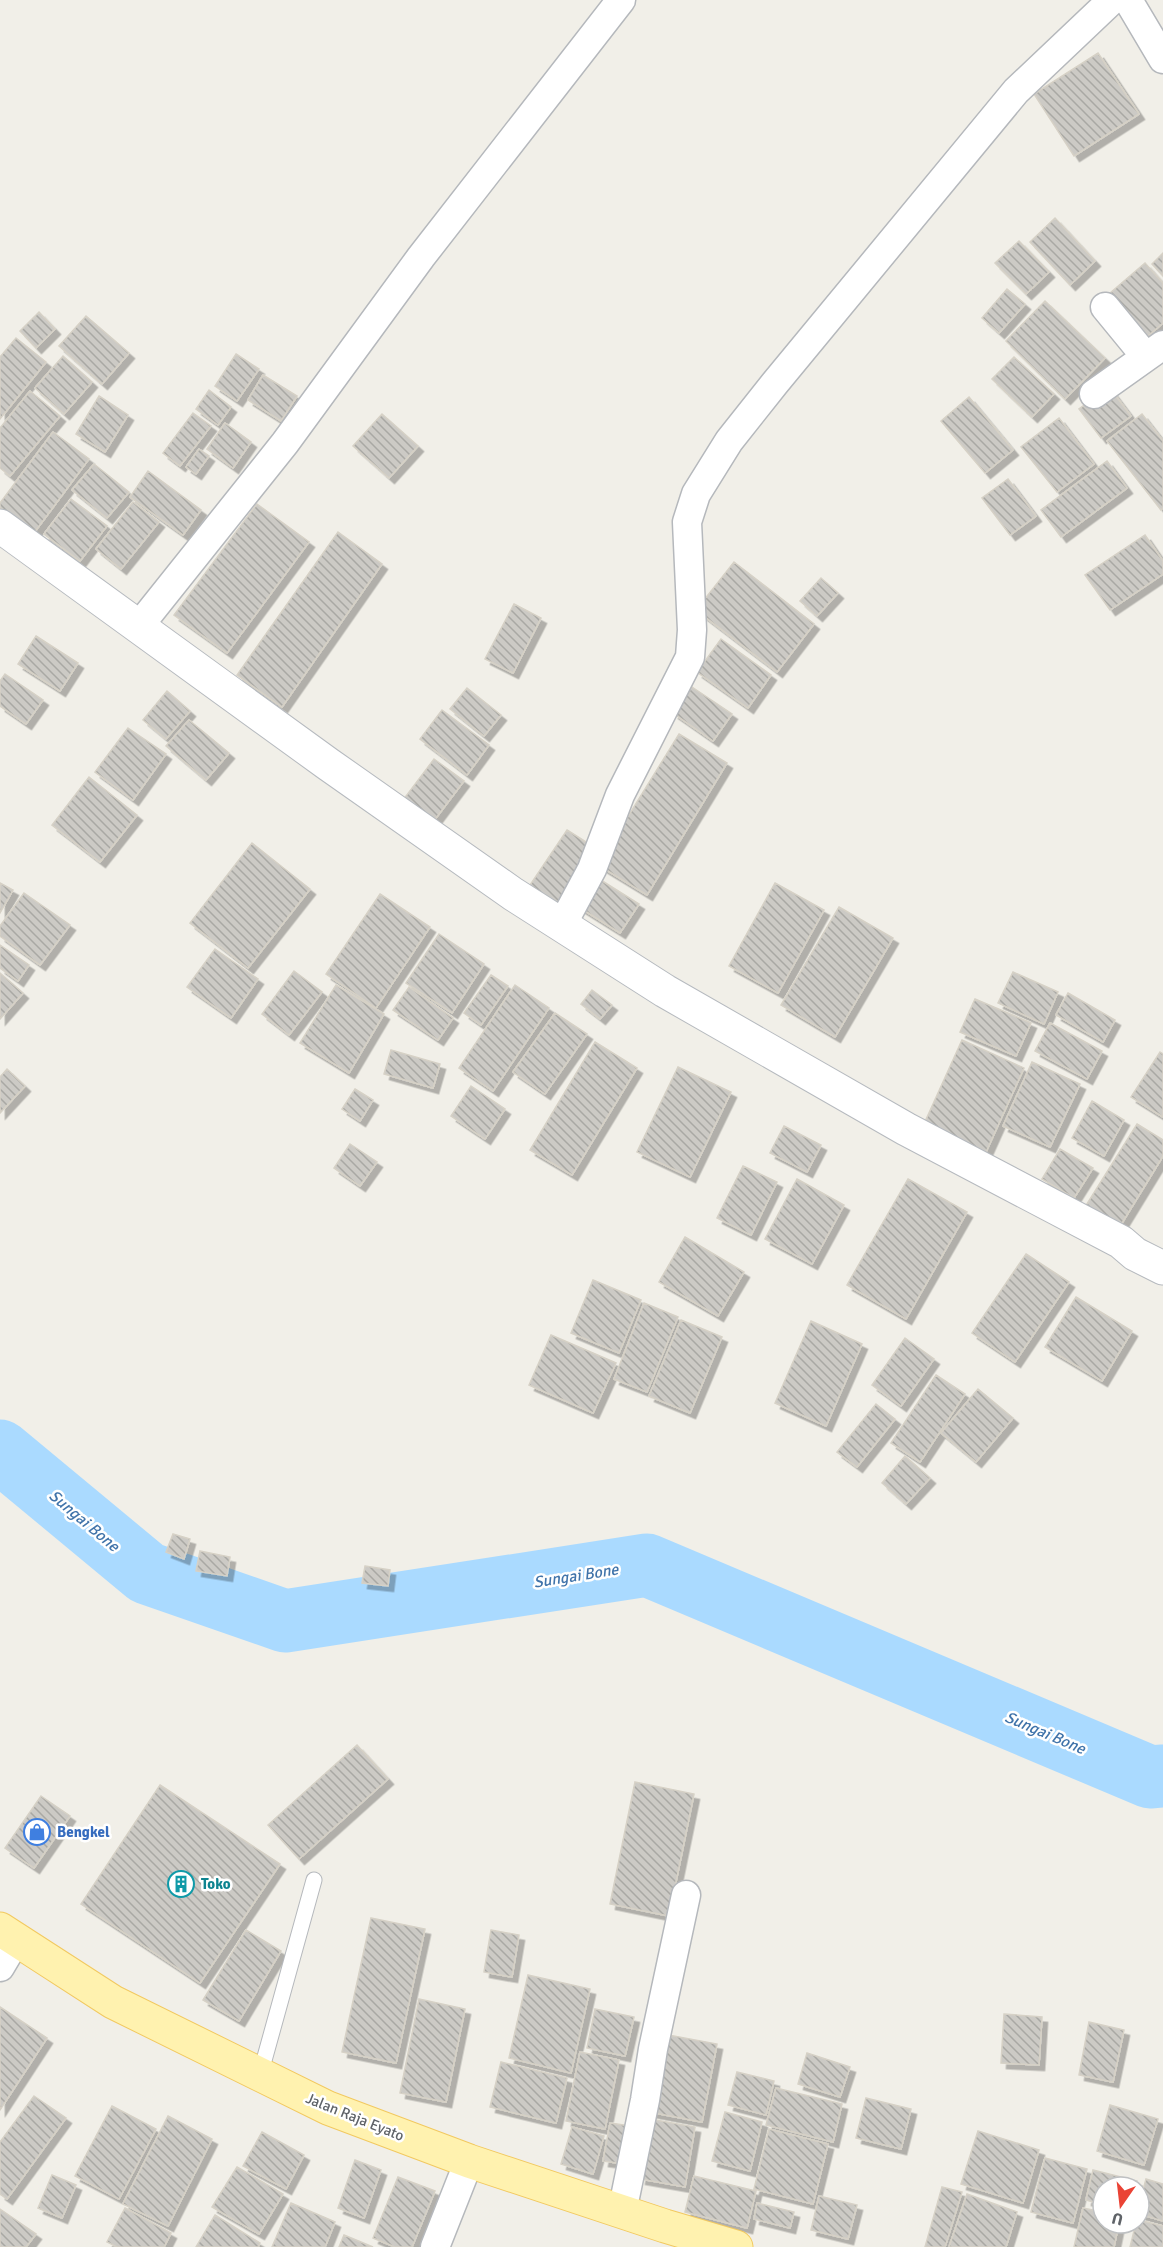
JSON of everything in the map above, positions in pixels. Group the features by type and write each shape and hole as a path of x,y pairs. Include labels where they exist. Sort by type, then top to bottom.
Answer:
{"main road":[{"name":"Jalan Raja Eyato","path":"5,1945 113,2002 328,2108 469,2161 736,2247"}],"street":[{"path":"139,626 285,443 421,257 621,0"},
{"path":"562,925 592,869 620,795 690,657 692,630 687,522 696,494 729,441 775,383 1016,91 1112,0"},
{"path":"1128,0 1163,59"},
{"path":"1094,394 1155,351 1105,307"},
{"path":"0,526 513,894 665,991 906,1129 1121,1242 1135,1254 1163,1268"},
{"path":"622,2212 653,2049 686,1895"},
{"path":"435,2247 469,2161"}],"lane":[{"path":"260,2075 315,1880"}],"building":[{"path":"1098,53 1139,114 1074,156 1034,94"},
{"path":"1055,218 1095,261 1070,285 1030,242"},
{"path":"1019,241 1049,272 1026,294 995,263"},
{"path":"1163,253 1163,276 1152,264"},
{"path":"1145,263 1163,283 1163,323 1148,336 1110,293"},
{"path":"1007,289 1025,304 999,333 982,318"},
{"path":"1045,301 1105,358 1065,399 1006,341"},
{"path":"39,312 55,329 36,348 20,331"},
{"path":"86,316 129,353 102,384 59,346"},
{"path":"16,338 46,362 0,419 0,357"},
{"path":"236,354 259,369 237,401 215,386"},
{"path":"63,356 92,382 64,414 35,388"},
{"path":"1014,357 1054,394 1032,417 992,379"},
{"path":"263,375 297,396 281,421 248,400"},
{"path":"1109,387 1131,416 1101,438 1079,409"},
{"path":"209,390 231,407 218,425 196,409"},
{"path":"30,391 60,416 10,476 0,468 0,428"},
{"path":"99,396 128,415 105,452 76,434"},
{"path":"969,397 1013,450 985,473 941,421"},
{"path":"193,413 211,426 180,466 163,453"},
{"path":"382,414 418,446 389,478 353,446"},
{"path":"1142,414 1163,441 1163,508 1161,510 1107,441"},
{"path":"1059,418 1094,464 1057,492 1021,447"},
{"path":"225,423 251,442 233,468 207,449"},
{"path":"53,432 89,459 34,533 0,508 0,503"},
{"path":"199,449 209,456 196,474 186,467"},
{"path":"1107,461 1127,488 1061,537 1041,510"},
{"path":"94,464 129,492 107,518 72,490"},
{"path":"148,471 201,510 183,535 130,497"},
{"path":"1008,479 1036,516 1010,535 982,498"},
{"path":"71,499 107,526 80,561 44,534"},
{"path":"133,502 159,522 121,569 96,549"},
{"path":"257,504 309,542 227,653 174,615"},
{"path":"338,532 382,564 282,707 237,675"},
{"path":"1145,535 1163,561 1163,574 1110,610 1085,575"},
{"path":"734,562 814,624 777,672 696,610"},
{"path":"821,578 838,593 817,616 800,601"},
{"path":"514,604 541,618 513,673 485,659"},
{"path":"36,636 78,663 60,691 18,664"},
{"path":"721,639 771,675 748,708 697,672"},
{"path":"5,674 43,700 26,724 0,706 0,681"},
{"path":"692,687 732,714 713,741 673,713"},
{"path":"467,688 501,715 484,736 450,709"},
{"path":"167,691 190,711 166,739 143,720"},
{"path":"442,710 489,745 467,775 420,739"},
{"path":"189,720 229,753 206,780 166,746"},
{"path":"128,728 166,754 133,800 95,772"},
{"path":"679,734 727,763 647,895 598,865"},
{"path":"434,759 464,781 430,826 400,804"},
{"path":"89,777 137,815 100,862 52,825"},
{"path":"567,830 594,847 557,903 530,885"},
{"path":"252,843 310,889 248,968 190,923"},
{"path":"596,877 639,904 620,933 577,906"},
{"path":"0,883 13,890 0,913"},
{"path":"775,883 824,910 778,993 729,966"},
{"path":"24,893 70,925 40,965 0,936 0,926"},
{"path":"380,894 430,927 376,1008 326,974"},
{"path":"839,907 893,938 835,1037 781,1005"},
{"path":"439,934 484,964 452,1013 406,983"},
{"path":"0,945 29,965 18,981 0,968"},
{"path":"215,949 258,979 231,1018 187,987"},
{"path":"294,971 322,992 289,1035 262,1014"},
{"path":"1013,972 1058,992 1044,1024 998,1003"},
{"path":"0,973 23,993 0,1019"},
{"path":"491,975 508,986 481,1025 464,1013"},
{"path":"336,985 384,1014 349,1073 300,1043"},
{"path":"515,985 549,1008 493,1091 459,1068"},
{"path":"409,987 453,1018 438,1040 393,1010"},
{"path":"592,990 612,1005 600,1019 581,1004"},
{"path":"1068,993 1115,1020 1103,1042 1056,1015"},
{"path":"975,999 1031,1023 1016,1056 960,1032"},
{"path":"555,1013 587,1034 545,1094 513,1072"},
{"path":"1050,1023 1102,1051 1087,1079 1035,1051"},
{"path":"962,1040 1024,1068 986,1152 924,1124"},
{"path":"595,1042 637,1068 572,1175 530,1150"},
{"path":"391,1050 440,1064 433,1088 384,1074"},
{"path":"1160,1052 1163,1054 1163,1117 1131,1097"},
{"path":"1032,1062 1080,1084 1050,1147 1003,1126"},
{"path":"678,1067 731,1092 690,1177 637,1152"},
{"path":"7,1069 25,1086 0,1113 0,1077"},
{"path":"471,1086 505,1109 485,1139 451,1116"},
{"path":"355,1089 373,1100 360,1121 342,1109"},
{"path":"1092,1101 1124,1120 1104,1156 1072,1138"},
{"path":"1137,1124 1163,1140 1163,1156 1119,1228 1085,1207"},
{"path":"784,1126 821,1145 807,1172 770,1153"},
{"path":"350,1144 377,1162 360,1186 334,1168"},
{"path":"1060,1149 1093,1168 1074,1198 1042,1179"},
{"path":"743,1166 777,1182 751,1235 717,1218"},
{"path":"797,1179 844,1205 812,1264 765,1239"},
{"path":"908,1179 967,1212 906,1319 847,1285"},
{"path":"685,1237 744,1272 718,1316 659,1282"},
{"path":"1026,1254 1069,1282 1015,1362 972,1333"},
{"path":"593,1280 641,1300 619,1353 571,1333"},
{"path":"1076,1297 1132,1331 1102,1381 1045,1347"},
{"path":"644,1303 678,1317 647,1392 614,1379"},
{"path":"681,1320 722,1337 690,1413 649,1396"},
{"path":"811,1321 862,1344 826,1426 775,1403"},
{"path":"551,1335 616,1363 593,1413 529,1385"},
{"path":"905,1338 934,1359 901,1406 872,1385"},
{"path":"936,1375 965,1394 920,1462 891,1443"},
{"path":"978,1389 1013,1418 976,1462 941,1433"},
{"path":"876,1404 895,1419 857,1467 837,1452"},
{"path":"905,1456 930,1478 906,1504 882,1483"},
{"path":"173,1534 190,1539 184,1559 166,1552"},
{"path":"200,1551 230,1557 227,1576 196,1571"},
{"path":"365,1566 390,1570 388,1586 362,1583"},
{"path":"357,1745 388,1779 299,1859 268,1825"},
{"path":"635,1782 694,1794 669,1916 610,1904"},
{"name":"Toko","path":"160,1785 280,1864 200,1983 81,1904"},
{"name":"Bengkel","path":"41,1796 70,1816 34,1868 5,1848"},
{"path":"371,1918 425,1929 396,2063 342,2052"},
{"path":"246,1930 281,1951 239,2021 203,2000"},
{"path":"491,1930 519,1935 512,1977 484,1972"},
{"path":"528,1975 590,1989 571,2073 509,2058"},
{"path":"419,1999 465,2009 446,2102 400,2093"},
{"path":"0,2007 47,2038 0,2110"},
{"path":"595,2009 634,2017 625,2056 587,2048"},
{"path":"1004,2014 1042,2017 1039,2065 1001,2063"},
{"path":"1089,2022 1124,2030 1113,2082 1079,2075"},
{"path":"663,2034 717,2044 702,2122 649,2112"},
{"path":"580,2052 619,2060 605,2129 566,2121"},
{"path":"807,2053 850,2067 840,2097 798,2084"},
{"path":"501,2062 567,2078 556,2123 490,2107"},
{"path":"737,2072 774,2081 766,2115 728,2105"},
{"path":"776,2088 842,2104 833,2142 766,2125"},
{"path":"34,2096 66,2118 7,2199 0,2194 0,2142"},
{"path":"866,2098 911,2109 901,2149 856,2138"},
{"path":"1110,2105 1158,2119 1144,2165 1097,2151"},
{"path":"112,2106 156,2129 119,2199 75,2176"},
{"path":"725,2112 762,2122 750,2171 712,2161"},
{"path":"168,2116 212,2139 168,2226 123,2204"},
{"path":"650,2119 695,2127 685,2187 640,2179"},
{"path":"610,2123 630,2126 625,2164 603,2161"},
{"path":"572,2127 604,2136 593,2174 561,2164"},
{"path":"769,2129 828,2144 813,2204 754,2189"},
{"path":"978,2131 1039,2150 1023,2203 961,2184"},
{"path":"262,2132 304,2155 286,2189 243,2166"},
{"path":"1045,2158 1087,2169 1073,2223 1031,2212"},
{"path":"355,2160 381,2170 364,2218 338,2208"},
{"path":"237,2167 283,2194 259,2234 212,2207"},
{"path":"1093,2170 1113,2175 1092,2175"},
{"path":"52,2175 76,2185 62,2218 38,2208"},
{"path":"694,2176 756,2191 747,2228 685,2212"},
{"path":"398,2177 435,2191 412,2247 395,2247 373,2238"},
{"path":"1091,2179 1091,2201 1086,2200"},
{"path":"1151,2180 1163,2184 1163,2221 1151,2218"},
{"path":"942,2187 962,2192 945,2247 925,2247"},
{"path":"967,2194 1017,2212 1006,2247 949,2247"},
{"path":"819,2196 857,2205 848,2239 811,2230"},
{"path":"291,2203 335,2222 325,2247 272,2247"},
{"path":"757,2203 794,2212 790,2228 754,2219"},
{"path":"125,2208 171,2233 164,2247 117,2247 107,2242"},
{"path":"1083,2208 1091,2210 1091,2235 1116,2235 1114,2247 1074,2247"},
{"path":"0,2209 36,2234 26,2247 0,2247"},
{"path":"215,2215 260,2243 258,2247 196,2247"},
{"path":"1151,2223 1163,2226 1163,2247 1130,2247 1133,2235 1151,2235"},
{"path":"344,2235 373,2247 339,2247"}],"waterway":[{"name":"Sungai Bone","path":"0,1451 147,1573 285,1621 647,1565 1150,1777 1163,1776"}],"place":[{"name":"Bengkel","path":"37,1832"},
{"name":"Toko","path":"181,1884"}]}
